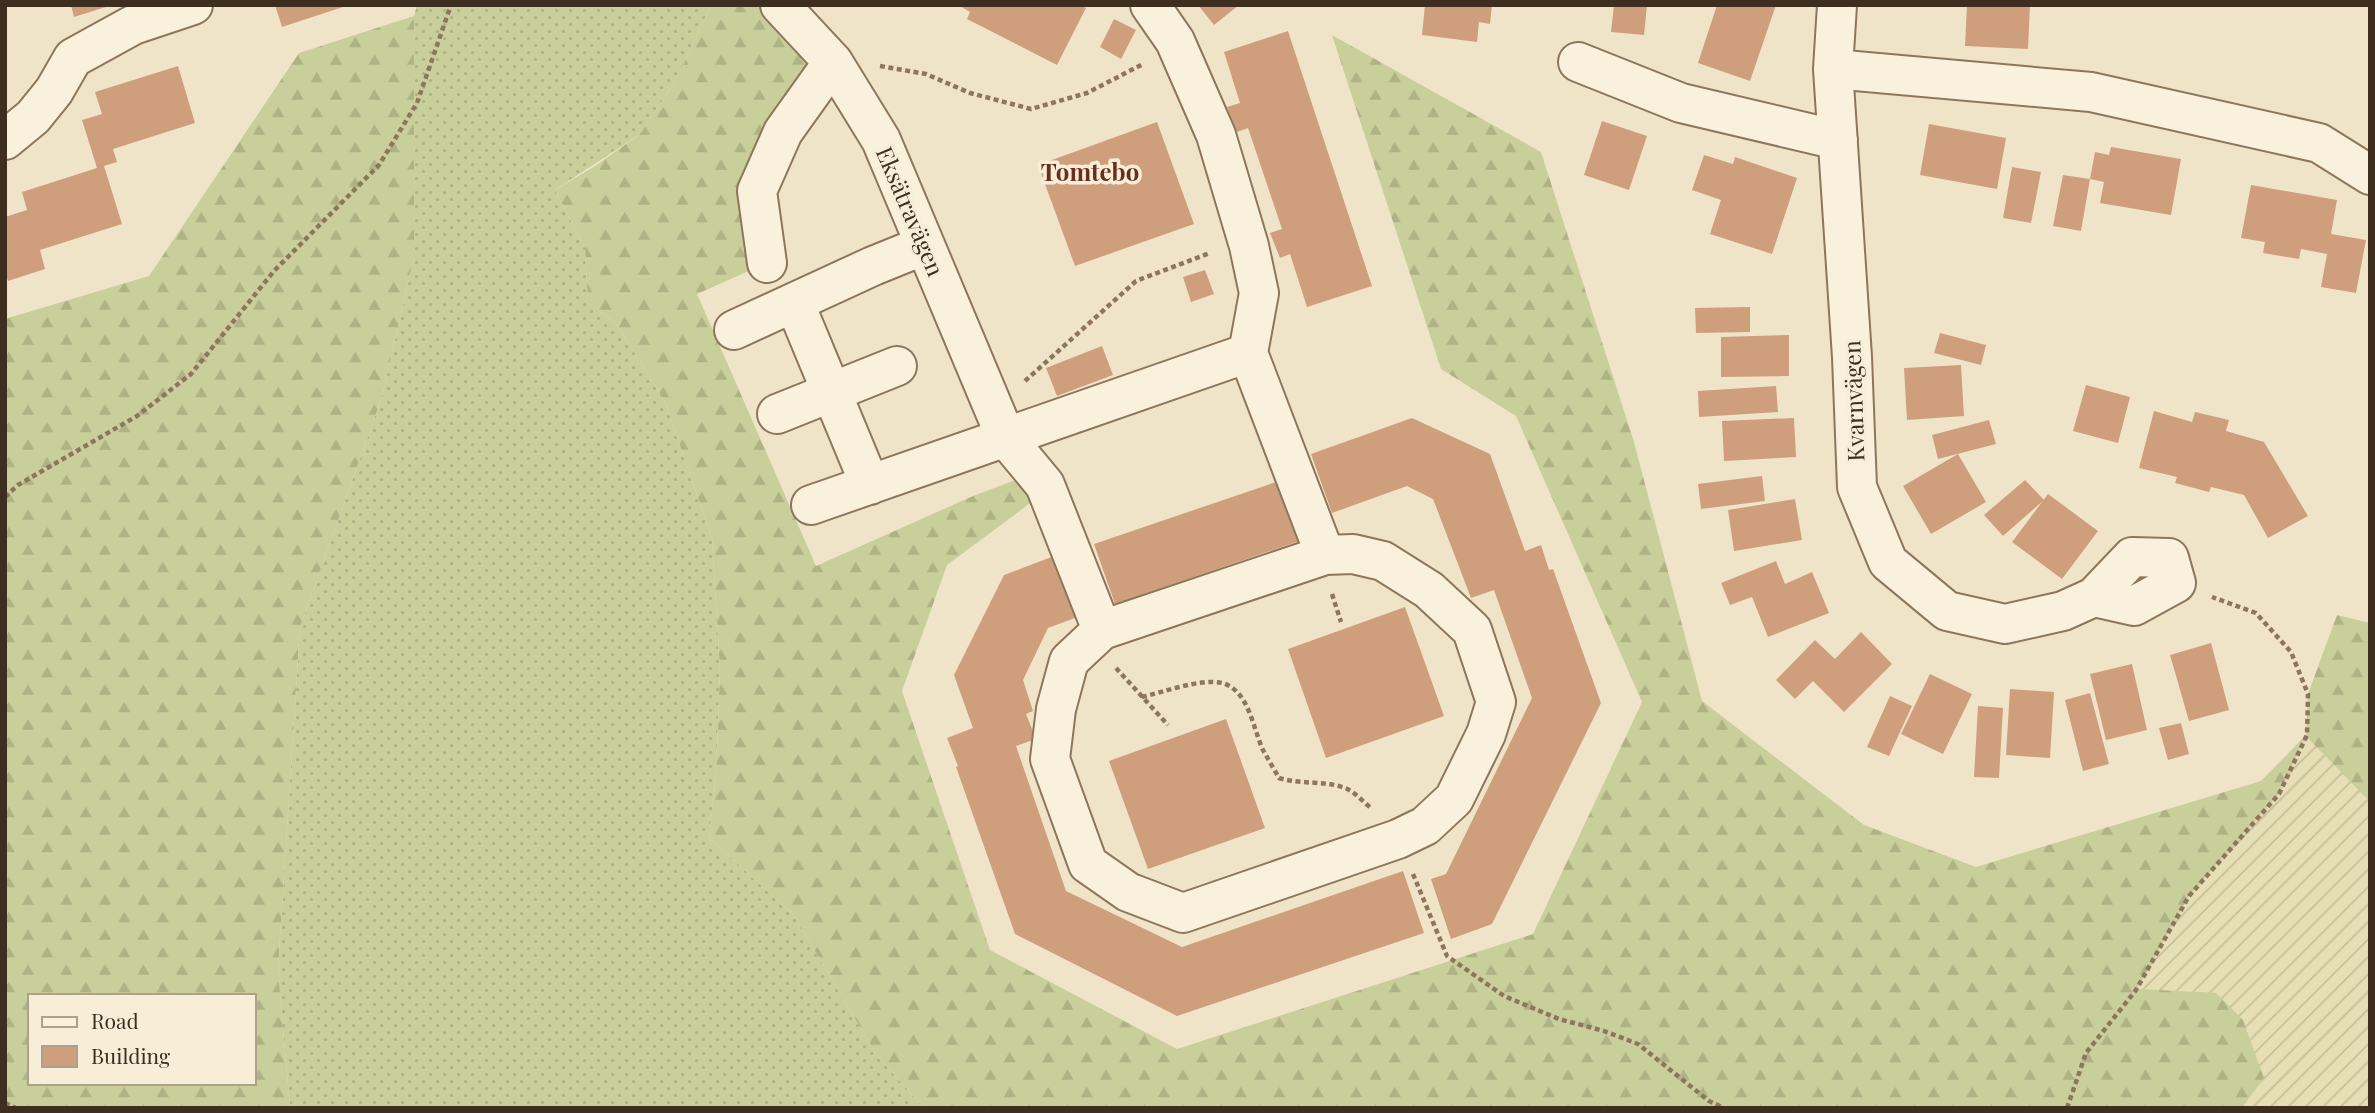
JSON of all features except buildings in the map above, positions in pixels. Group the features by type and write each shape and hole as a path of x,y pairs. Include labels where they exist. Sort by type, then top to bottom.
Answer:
{"street":[{"name":"Eksätravägen","path":"780,5 833,62 881,140 1000,423 1045,485 1102,630"},
{"path":"1150,5 1175,41 1216,135 1247,239 1259,293 1248,353 1325,555"},
{"name":"Kvarnvägen","path":"1837,5 1833,69 1852,357 1857,487 1888,562 1947,611 2004,624 2063,611 2094,597 2132,557 2169,558 2176,583"},
{"path":"5,140 33,117 54,91 73,58 133,25 181,7"},
{"path":"767,263 757,191 783,132 833,62"},
{"path":"1578,62 1681,103 1838,140"},
{"path":"1833,69 2091,92 2319,143 2370,175"},
{"path":"734,330 925,245"},
{"path":"794,304 870,485"},
{"path":"811,505 870,485 1000,423 1248,353"},
{"path":"777,414 897,366"},
{"path":"1353,554 1383,561 1429,590 1472,630 1496,702 1486,734 1454,799 1425,826 1398,839 1183,913 1128,892 1088,863 1050,759 1056,709 1069,661 1102,630 1325,555 1353,554"}],"path":[{"path":"5,497 18,485 137,416 191,374 274,271 379,165 417,103 451,5"},
{"path":"833,62 873,64 926,74 970,93 1031,109 1087,93 1141,65 1175,41"},
{"path":"1000,423 1136,281 1247,239"},
{"path":"2067,1108 2086,1053 2136,990 2189,896 2279,794 2306,735 2308,694 2291,652 2256,613 2176,583"},
{"path":"1102,630 1103,653 1168,725"},
{"path":"1142,697 1195,684 1221,683 1235,689 1246,706 1279,778 1297,783 1329,784 1348,789 1374,811 1398,839 1447,956 1504,996 1559,1019 1604,1031 1638,1044 1709,1101 1724,1108"},
{"path":"5,1103 16,1108"}],"shaded area":[{"path":"2307,735 2370,802 2370,1108 2242,1108 2264,1078 2136,990 2189,896 2279,794"}],"green space":[{"path":"417,5 711,5 676,80 640,134 555,190 585,248 588,303 616,323 665,402 712,538 720,670 716,774 709,838 793,914 876,1054 924,1108 290,1108 278,969 300,627 382,397 414,257 414,16"},
{"path":"711,5 780,5 833,62 783,132 767,263 697,294 816,566 973,496 1026,476 1037,498 947,565 902,691 990,950 1177,1049 1533,934 1642,702 1516,416 1441,369 1332,35 1541,152 1634,442 1702,701 1864,825 1976,867 2261,781 2306,735 2308,694 2337,615 2370,623 2370,802 2306,736 2279,794 2189,896 2137,989 2216,993 2243,1020 2264,1078 2242,1108 924,1108 876,1054 793,914 709,838 716,774 720,670 712,538 665,402 616,323 588,303 585,248 555,190 640,134 676,80"},
{"path":"414,16 414,257 382,397 300,627 278,969 290,1108 5,1108 5,319 149,276 299,53"}],"district":[{"name":"Tomtebo","path":"1090,171"}]}
